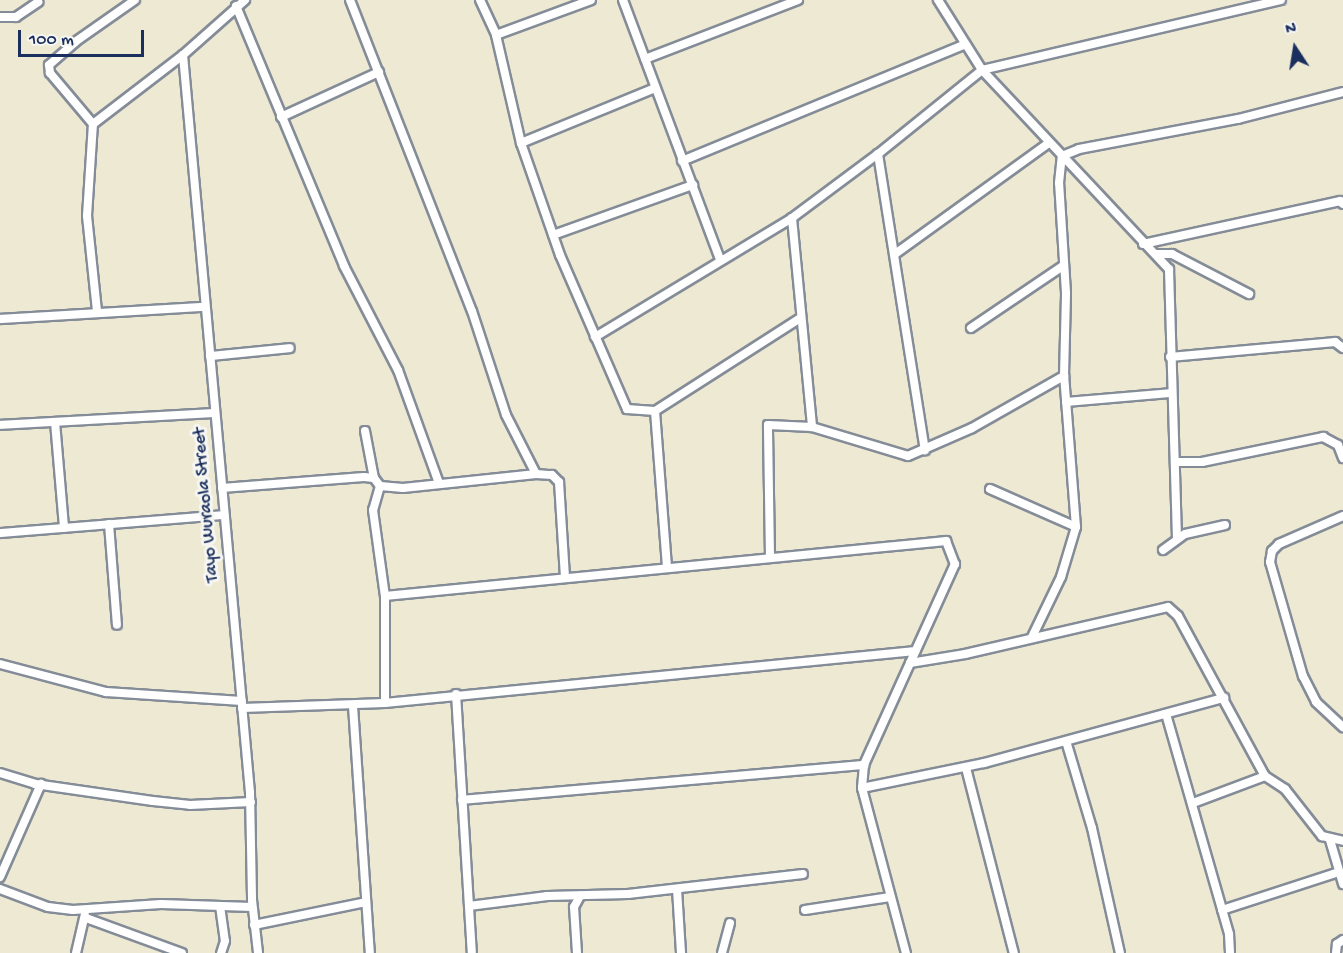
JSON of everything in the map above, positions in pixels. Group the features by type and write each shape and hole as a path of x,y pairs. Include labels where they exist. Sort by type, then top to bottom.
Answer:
{"street":[{"path":"97,311 87,216 93,124 50,73 49,65 67,47 135,0"},
{"path":"93,124 183,55 245,0"},
{"path":"350,0 472,311 506,415 536,474"},
{"path":"480,0 496,35 521,143 553,235 624,405 633,412 655,411 799,319"},
{"path":"496,35 591,0"},
{"path":"623,0 720,259"},
{"path":"645,59 798,0"},
{"path":"938,0 964,45 982,70 1143,244 1157,254 1169,269 1170,393 1177,462 1177,538"},
{"path":"595,337 720,259 792,218 878,154 982,70 1281,0"},
{"path":"0,17 16,17 38,2"},
{"path":"236,6 344,266 398,370 439,483"},
{"path":"682,161 964,45"},
{"name":"Tayo Wuraola Street","path":"183,55 251,802 252,907 258,953"},
{"path":"281,117 380,72"},
{"path":"521,143 655,88"},
{"path":"1062,156 1098,144 1227,121 1343,92"},
{"path":"895,254 1049,143"},
{"path":"878,154 925,450"},
{"path":"1032,637 1061,577 1076,527 1064,376 1063,266 1059,183 1062,156"},
{"path":"553,235 693,185"},
{"path":"1143,244 1340,201 1343,204"},
{"path":"792,218 800,272 799,319 812,427"},
{"path":"1157,254 1172,254 1250,294"},
{"path":"971,328 1063,266"},
{"path":"0,319 97,311 206,307"},
{"path":"1170,357 1335,342 1343,348"},
{"path":"210,356 290,348"},
{"path":"770,557 768,425 812,427 908,456 925,450 1064,376"},
{"path":"1066,402 1170,393"},
{"path":"655,411 667,566"},
{"path":"0,426 215,412"},
{"path":"55,423 64,528"},
{"path":"365,431 374,478 380,486"},
{"path":"1177,462 1213,460 1323,437 1338,445 1343,458"},
{"path":"380,486 536,474 552,475 559,482 565,577"},
{"path":"222,488 374,478"},
{"path":"380,486 373,510 385,596 385,703"},
{"path":"990,489 1076,527"},
{"path":"0,533 224,515"},
{"path":"1343,516 1279,544 1272,551 1270,562 1304,676 1316,702 1343,728"},
{"path":"110,524 117,625"},
{"path":"1163,550 1177,538 1226,525"},
{"path":"385,596 667,566 946,541 955,564 864,765 862,788 906,953"},
{"path":"910,663 1168,607 1178,616 1265,776 1285,789 1322,836 1330,840 1343,841"},
{"path":"0,664 106,692 242,704 353,705 915,651"},
{"path":"456,694 472,953"},
{"path":"862,788 966,768 1224,698"},
{"path":"353,705 370,953"},
{"path":"1166,714 1222,910 1230,953"},
{"path":"1066,741 1092,828 1120,953"},
{"path":"462,800 864,765"},
{"path":"966,768 1014,953"},
{"path":"0,773 41,784 190,805 251,802"},
{"path":"1193,803 1265,776"},
{"path":"0,877 41,784"},
{"path":"1330,840 1343,884"},
{"path":"1222,910 1339,872"},
{"path":"469,906 565,896 677,889 803,874"},
{"path":"677,889 681,953"},
{"path":"0,890 48,907 82,909 161,904 252,907"},
{"path":"565,896 574,907"},
{"path":"577,953 574,907 579,896"},
{"path":"805,910 890,897"},
{"path":"254,925 366,902"},
{"path":"220,906 225,941 221,953"},
{"path":"76,953 86,918 82,909"},
{"path":"86,918 182,953"},
{"path":"722,953 730,924"},
{"path":"1336,953 1337,944 1343,940"}]}
